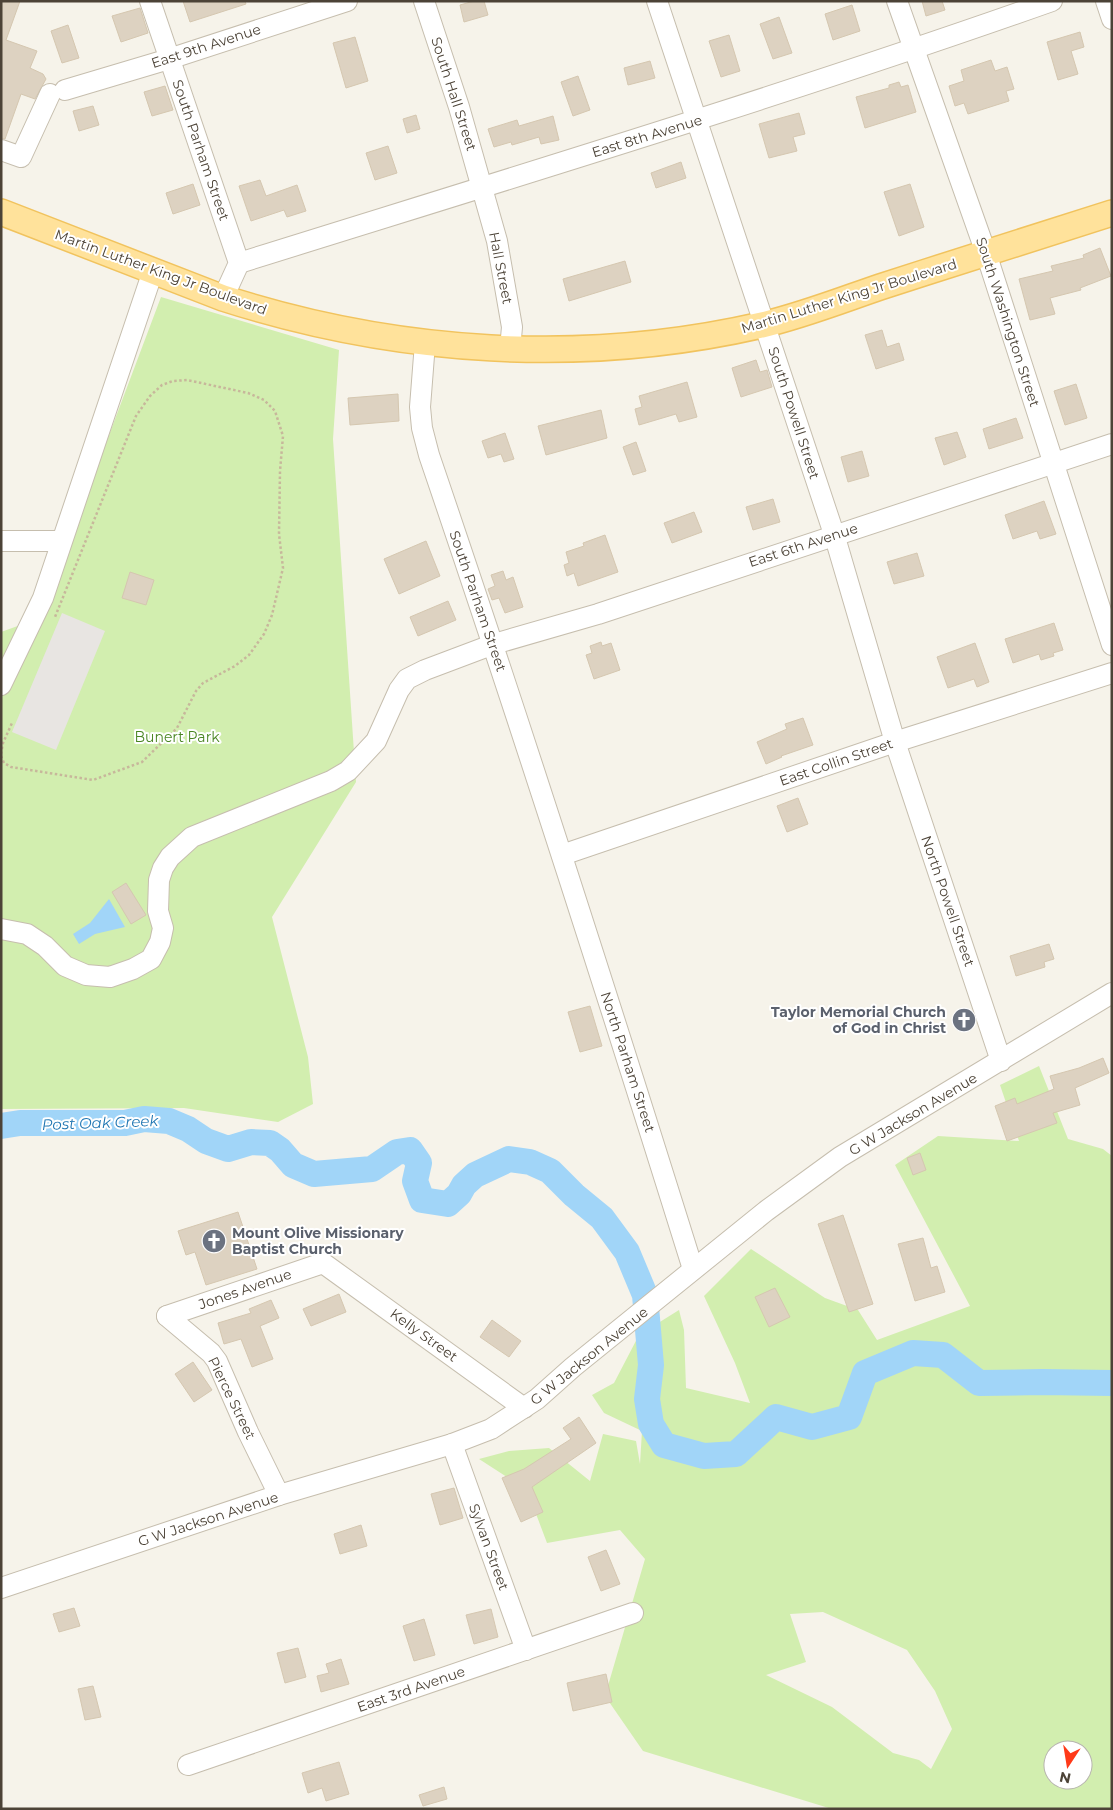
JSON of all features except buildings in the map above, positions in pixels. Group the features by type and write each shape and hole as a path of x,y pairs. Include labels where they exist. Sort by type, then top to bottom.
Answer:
{"main road":[{"name":"Martin Luther King Jr Boulevard","path":"1,212 223,298 308,322 425,343 510,349 627,347 701,337 765,324 1112,213"}],"street":[{"name":"South Parham Street","path":"150,1 239,263"},
{"name":"East 9th Avenue","path":"1,150 22,157 58,92 169,59 347,1"},
{"name":"South Hall Street","path":"424,1 483,187"},
{"name":"South Powell Street","path":"658,1 834,534 895,742"},
{"name":"South Washington Street","path":"897,1 986,253 1112,645"},
{"name":"East 8th Avenue","path":"239,263 697,120 914,50 1052,1"},
{"path":"1106,1 1112,19"},
{"name":"Hall Street","path":"483,187 497,241 508,298 512,327 510,349"},
{"path":"223,298 239,263"},
{"path":"1,685 43,598 153,271"},
{"name":"South Parham Street","path":"425,343 420,408 428,455 494,644 562,855"},
{"name":"East 6th Avenue","path":"1,929 26,934 45,946 65,966 86,975 110,977 133,969 152,959 160,942 163,928 158,911 159,880 163,868 170,857 192,838 331,781 348,771 376,742 399,690 407,679 425,670 494,644 598,614 834,534 1112,444"},
{"path":"1,541 61,542"},
{"name":"East Collin Street","path":"562,855 895,742 1112,673"},
{"name":"North Powell Street","path":"895,742 1002,1061"},
{"name":"North Parham Street","path":"562,855 691,1272"},
{"name":"G W Jackson Avenue","path":"1,1588 280,1495 452,1444 491,1429 524,1408 766,1211 840,1157 1112,993"},
{"name":"Jones Avenue","path":"167,1316 323,1263"},
{"name":"Kelly Street","path":"323,1263 524,1408"},
{"name":"Pierce Street","path":"167,1316 218,1361 248,1432 280,1495"},
{"name":"Sylvan Street","path":"452,1444 526,1650"},
{"name":"East 3rd Avenue","path":"188,1765 633,1614"}],"path":[{"path":"12,723 3,743 1,755 4,764 11,768 93,780 142,762 177,728 196,691 203,683 235,666 249,655 264,634 272,615 284,568 279,534 280,471 283,436 274,410 264,400 248,393 187,380 173,381 162,385 150,396 136,416 55,617"}],"green space":[{"name":"Bunert Park","path":"161,297 339,350 333,439 356,782 272,917 308,1057 313,1104 278,1122 184,1108 1,1109 1,632 26,623 68,544"},
{"path":"1039,1066 1068,1139 1103,1149 1112,1156 1112,1809 832,1809 643,1751 605,1696 645,1559 620,1530 547,1543 527,1490 479,1459 509,1451 549,1448 590,1481 603,1434 636,1441 640,1464 642,1431 604,1413 592,1395 614,1383 639,1335 679,1310 684,1330 686,1388 750,1403 735,1363 704,1296 751,1249 825,1298 858,1310 877,1340 970,1306 895,1165 938,1136 1019,1141 1000,1085","holes":["823,1612 907,1650 935,1691 952,1729 931,1769 919,1760 893,1753 832,1707 766,1675 806,1662 790,1614"]}],"shaded area":[{"path":"62,613 105,631 56,750 12,732"}],"water":[{"path":"109,899 125,927 95,934 79,944 73,934 90,923"}],"waterway":[{"name":"Post Oak Creek","path":"1,1126 20,1123 125,1123 144,1119 169,1121 188,1129 206,1141 228,1149 251,1142 270,1143 280,1150 293,1165 314,1174 372,1169 397,1152 410,1150 419,1163 415,1181 422,1200 448,1204 475,1175 509,1159 530,1162 550,1171 574,1195 602,1218 627,1252 645,1295 651,1365 647,1399 651,1424 664,1445 704,1456 736,1454 776,1417 812,1427 849,1417 865,1373 913,1353 943,1355 979,1383 1112,1383"}],"place":[{"name":"Taylor Memorial Church of God in Christ","path":"964,1020"},
{"name":"Mount Olive Missionary Baptist Church","path":"214,1241"}]}
